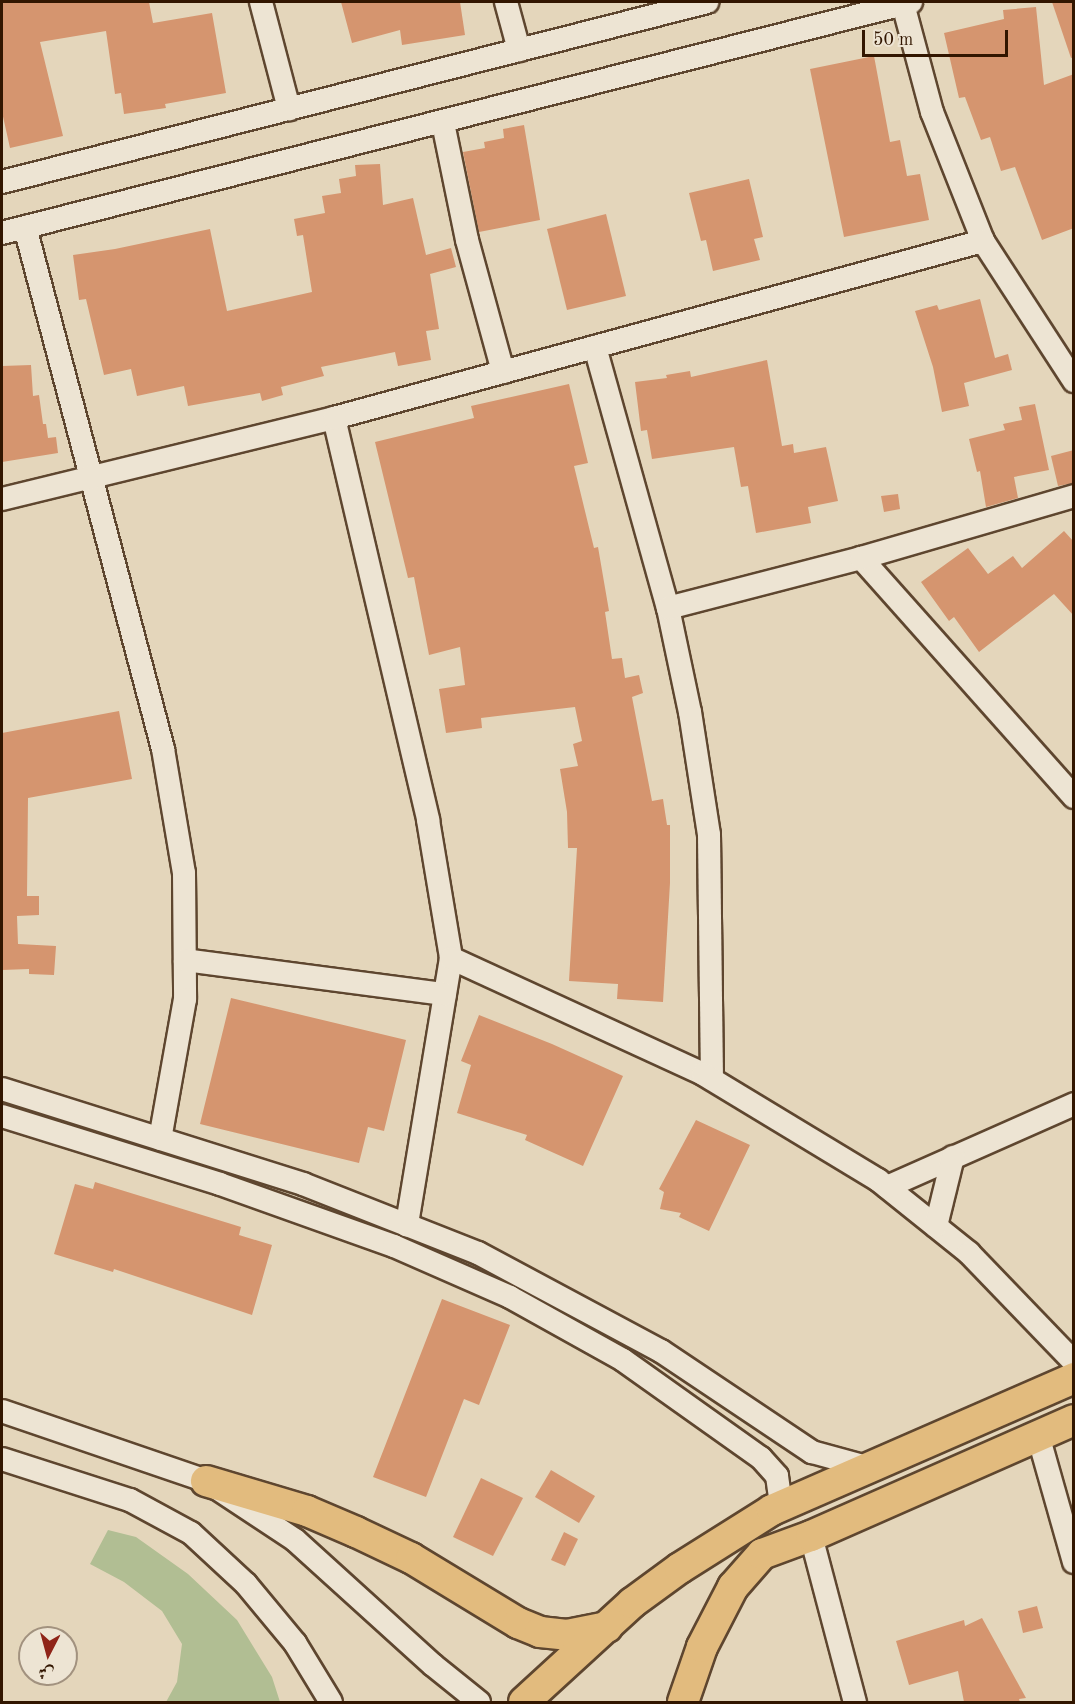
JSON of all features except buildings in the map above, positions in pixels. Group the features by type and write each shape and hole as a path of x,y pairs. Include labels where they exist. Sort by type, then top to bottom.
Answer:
{"main road":[{"path":"524,1702 632,1603 680,1568 781,1506 1074,1378"},
{"path":"683,1702 702,1647 733,1587 762,1554 811,1536 1074,1420"},
{"path":"206,1481 307,1510 357,1532 411,1558 518,1623 540,1632 567,1635 607,1628"}],"street":[{"path":"261,2 289,109"},
{"path":"506,2 519,50"},
{"path":"2,182 707,2"},
{"path":"2,233 443,123 907,3 932,112 983,240 1074,381"},
{"path":"443,123 467,240 503,372"},
{"path":"25,227 163,749 184,873 185,999 160,1139"},
{"path":"2,499 334,418 983,240"},
{"path":"595,347 668,608 690,712 709,835 712,1079"},
{"path":"334,418 428,820 451,958 407,1225"},
{"path":"668,608 861,558 1074,496"},
{"path":"861,558 1074,797"},
{"path":"451,958 712,1079 887,1187 969,1253 1074,1362"},
{"path":"184,960 445,994"},
{"path":"2,1089 303,1184 478,1253 661,1351 812,1452 867,1467"},
{"path":"887,1187 1074,1104"},
{"path":"2,1116 231,1188 394,1246 510,1298 623,1360 761,1458 777,1476 781,1506"},
{"path":"936,1226 953,1157"},
{"path":"2,1411 206,1481 295,1540 433,1665 479,1702"},
{"path":"1038,1435 1074,1562"},
{"path":"2,1459 130,1500 190,1533 246,1584 288,1634 328,1693 331,1702"},
{"path":"811,1536 855,1702"}],"green space":[{"path":"108,1530 136,1537 188,1574 237,1620 272,1677 280,1702 166,1702 177,1682 182,1644 162,1611 124,1582 90,1564"}]}
